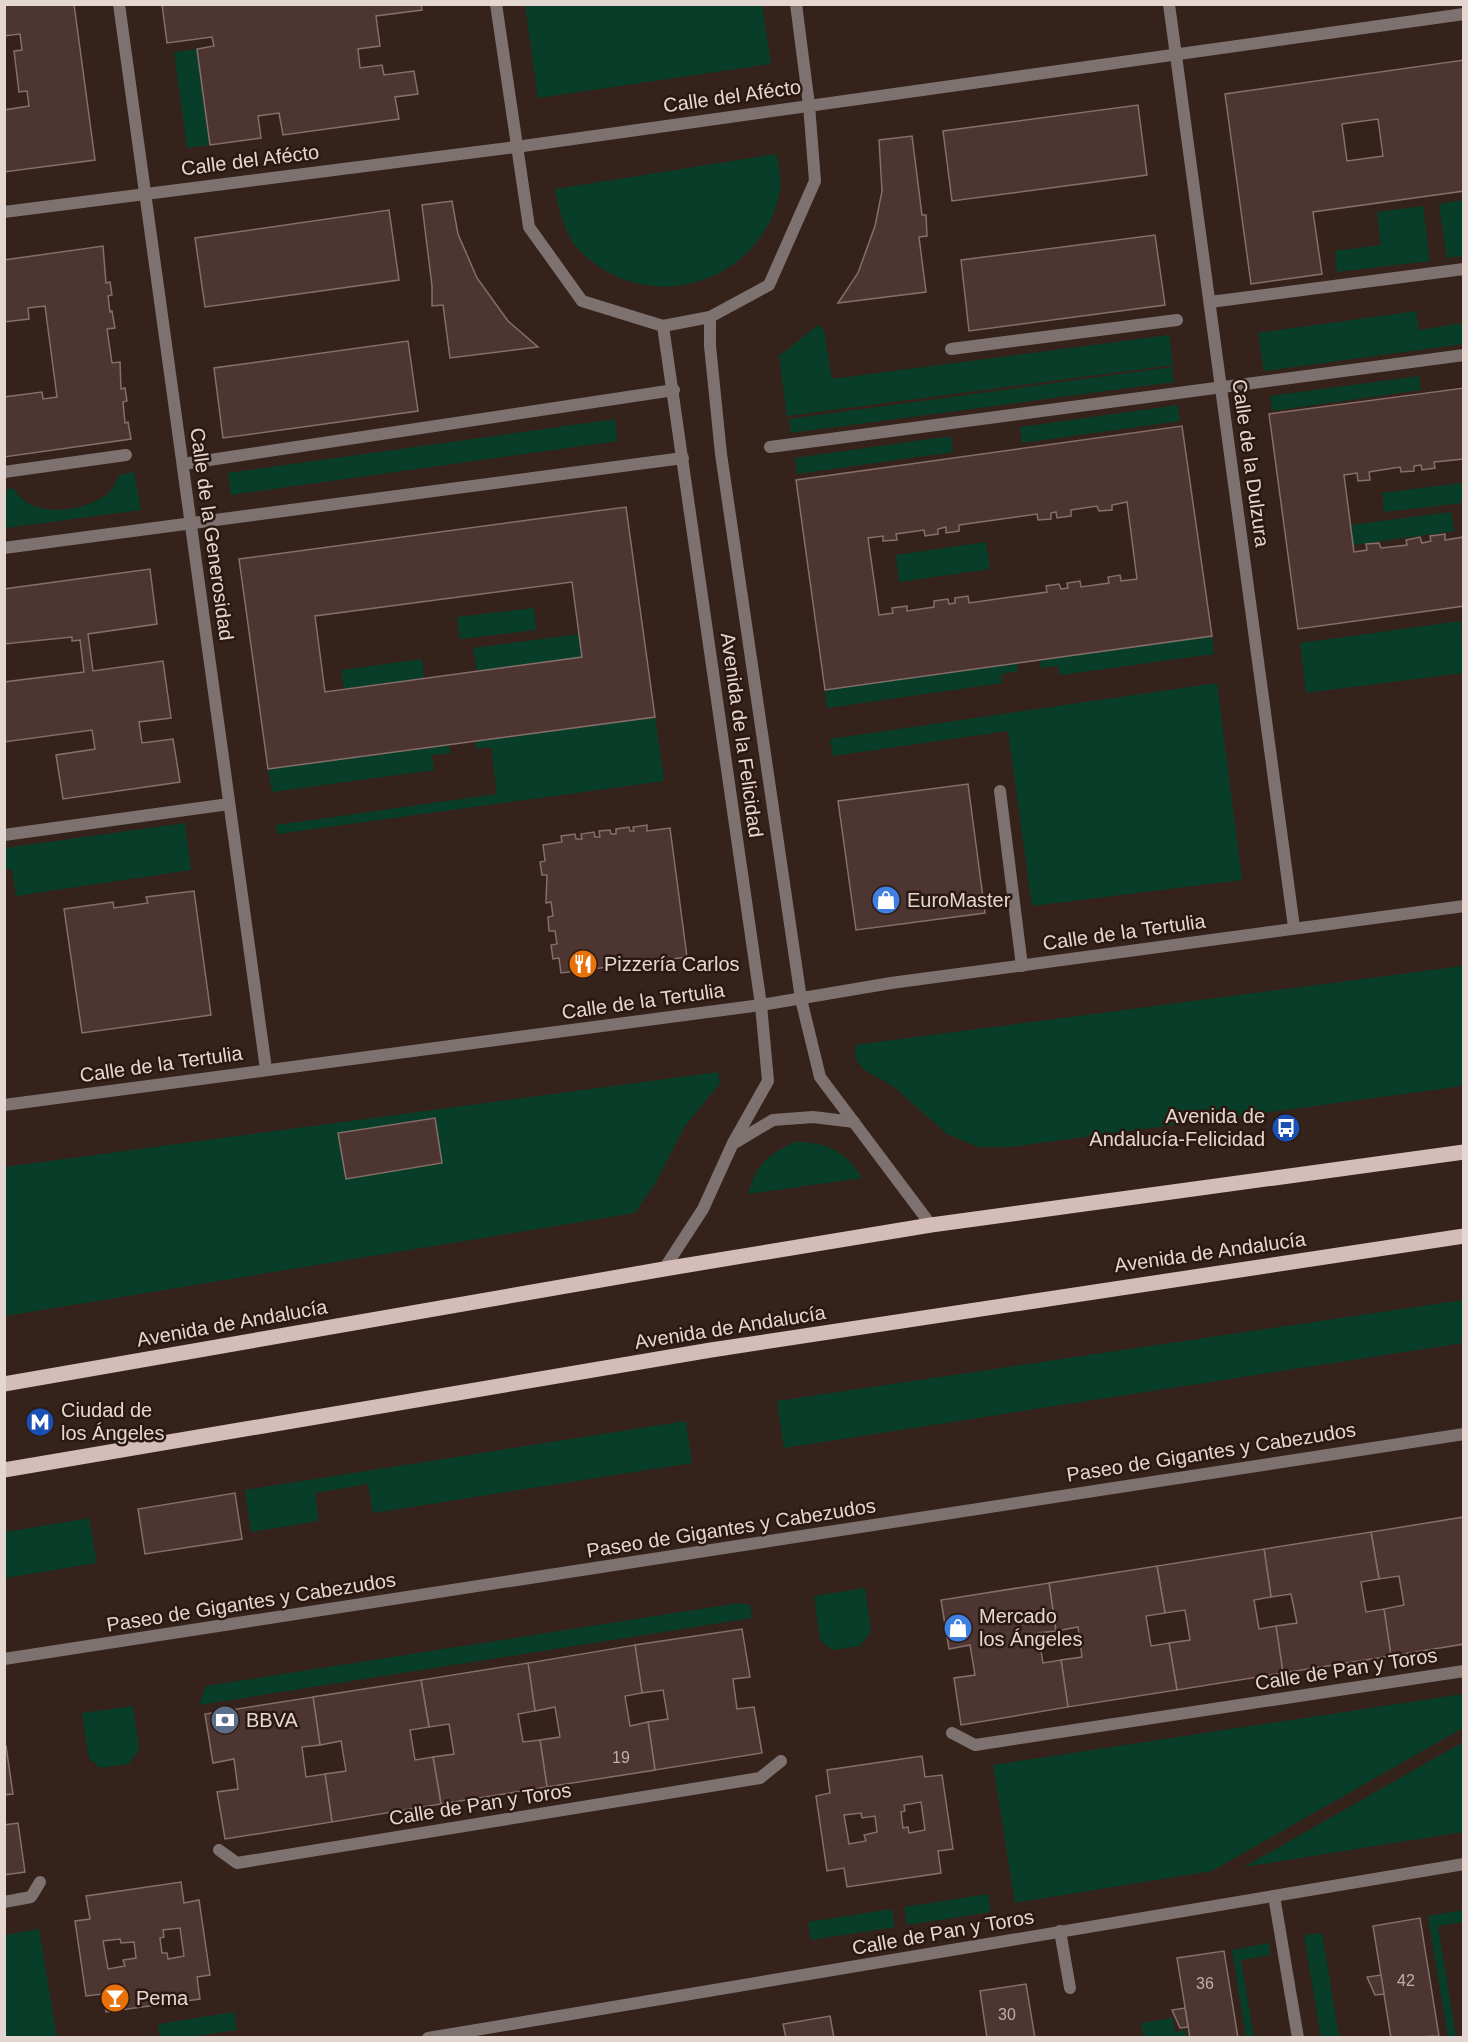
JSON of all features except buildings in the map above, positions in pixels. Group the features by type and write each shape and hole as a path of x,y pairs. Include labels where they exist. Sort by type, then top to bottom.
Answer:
{"main road":[{"name":"Avenida de Andalucía","path":"4,1384 931,1225 1464,1152"},
{"name":"Avenida de Andalucía","path":"4,1470 678,1356 1047,1297 1464,1236"}],"street":[{"name":"Calle de la Generosidad","path":"119,4 266,1069"},
{"path":"496,4 529,226 582,301 663,326 710,316 769,285 815,181 809,105 796,4"},
{"name":"Calle de la Dulzura","path":"1169,4 1294,927"},
{"name":"Calle del Afécto","path":"4,212 516,147 1464,14"},
{"path":"1210,302 1464,269"},
{"name":"Avenida de la Felicidad","path":"710,316 710,346 721,454 801,999 820,1077 931,1225"},
{"path":"951,349 1177,320"},
{"name":"Avenida de la Felicidad","path":"663,326 761,1005 768,1081 734,1143 703,1209 664,1269"},
{"path":"770,447 1464,355"},
{"path":"183,464 674,390"},
{"path":"4,472 126,455"},
{"path":"4,548 683,458"},
{"path":"1000,791 1022,966"},
{"path":"4,835 229,804"},
{"name":"Calle de la Tertulia","path":"4,1106 266,1069 761,1005 891,983 1294,927 1464,906"},
{"path":"734,1143 773,1120 813,1117 854,1122"},
{"name":"Paseo de Gigantes y Cabezudos","path":"4,1659 1464,1434"},
{"name":"Calle de Pan y Toros","path":"952,1733 975,1745 1464,1671"},
{"name":"Calle de Pan y Toros","path":"219,1850 237,1863 760,1778 781,1761"},
{"name":"Calle de Pan y Toros","path":"428,2037 1464,1864"},
{"path":"4,1902 31,1898 40,1882"},
{"path":"1274,1896 1298,2037"},
{"path":"1060,1931 1070,1988"}],"green space":[{"path":"525,5 762,5 771,64 538,98"},
{"path":"197,49 210,145 187,148 174,52"},
{"path":"777,154 780,191 772,218 757,242 738,261 716,275 690,284 664,287 637,283 610,273 593,262 582,253 570,237 555,189"},
{"path":"1463,200 1463,256 1447,258 1439,204"},
{"path":"1423,206 1430,261 1337,272 1335,251 1381,245 1377,212"},
{"path":"1416,311 1419,330 1463,323 1463,344 1264,371 1258,333"},
{"path":"818,325 824,331 832,379 1169,335 1173,365 787,416 779,356"},
{"path":"1172,367 1174,382 791,433 789,419"},
{"path":"1419,376 1421,390 1272,411 1270,396"},
{"path":"1178,405 1180,421 1022,443 1020,427"},
{"path":"615,419 617,441 231,495 228,473"},
{"path":"951,436 953,452 797,474 795,458"},
{"path":"134,472 141,510 5,528 5,490 13,488 26,502 35,506 57,510 70,509 93,503 102,498 111,489 119,475"},
{"path":"1462,483 1463,503 1384,512 1382,493"},
{"path":"1451,512 1454,531 1353,545 1350,525"},
{"path":"986,542 990,569 899,582 896,555"},
{"path":"534,608 536,630 460,639 457,617"},
{"path":"1461,621 1463,673 1306,693 1300,643"},
{"path":"579,634 582,657 477,671 473,648"},
{"path":"1212,636 1214,654 1060,675 1058,666 1041,668 1040,660"},
{"path":"422,659 424,678 344,689 341,670"},
{"path":"1017,663 1018,671 1001,674 1002,683 827,708 825,690"},
{"path":"1217,683 1242,880 1032,906 1008,731 833,756 830,739"},
{"path":"655,717 664,781 277,834 276,825 497,794 491,747 476,749 475,741"},
{"path":"449,745 451,753 432,755 434,770 272,792 268,769"},
{"path":"185,823 191,870 16,896 12,869 5,870 5,848"},
{"path":"1463,966 1463,1086 1010,1147 978,1147 947,1134 893,1086 864,1070 856,1059 855,1045"},
{"path":"718,1072 720,1083 685,1126 656,1182 635,1213 5,1316 4,1167"},
{"path":"795,1142 817,1144 834,1150 849,1161 862,1178 748,1194 755,1175 764,1162 777,1151"},
{"path":"1463,1300 1463,1343 784,1448 777,1401"},
{"path":"686,1421 692,1463 373,1513 368,1484 315,1493 319,1521 251,1532 245,1490"},
{"path":"89,1518 97,1563 5,1578 5,1532"},
{"path":"865,1588 871,1631 860,1646 832,1650 820,1640 814,1596"},
{"path":"739,1603 750,1605 752,1618 199,1705 206,1686"},
{"path":"1463,1694 1463,1728 1212,1871 1015,1903 993,1765"},
{"path":"133,1706 139,1749 129,1764 100,1768 89,1758 82,1713"},
{"path":"1463,1742 1463,1832 1244,1867"},
{"path":"988,1894 991,1912 907,1925 904,1907"},
{"path":"892,1909 895,1927 811,1940 808,1922"},
{"path":"1463,1910 1463,1922 1438,1926 1456,2037 1448,2037 1428,1916"},
{"path":"39,1929 57,2037 5,2037 5,1935"},
{"path":"1322,1933 1339,2036 1321,2037 1304,1935"},
{"path":"1269,1943 1271,1955 1241,1960 1254,2037 1246,2037 1232,1950"},
{"path":"234,2012 237,2030 189,2037 160,2037 158,2024"},
{"path":"1173,2018 1175,2032 1185,2030 1187,2037 1144,2037 1141,2023"}],"place":[{"name":"EuroMaster","path":"886,900"},
{"name":"Pizzería Carlos","path":"583,964"},
{"name":"Avenida de Andalucía-Felicidad","path":"1286,1128"},
{"name":"Ciudad de los Ángeles","path":"40,1422"},
{"name":"Mercado los Ángeles","path":"958,1628"},
{"name":"BBVA","path":"225,1720"},
{"name":"Pema","path":"115,1998"}]}
